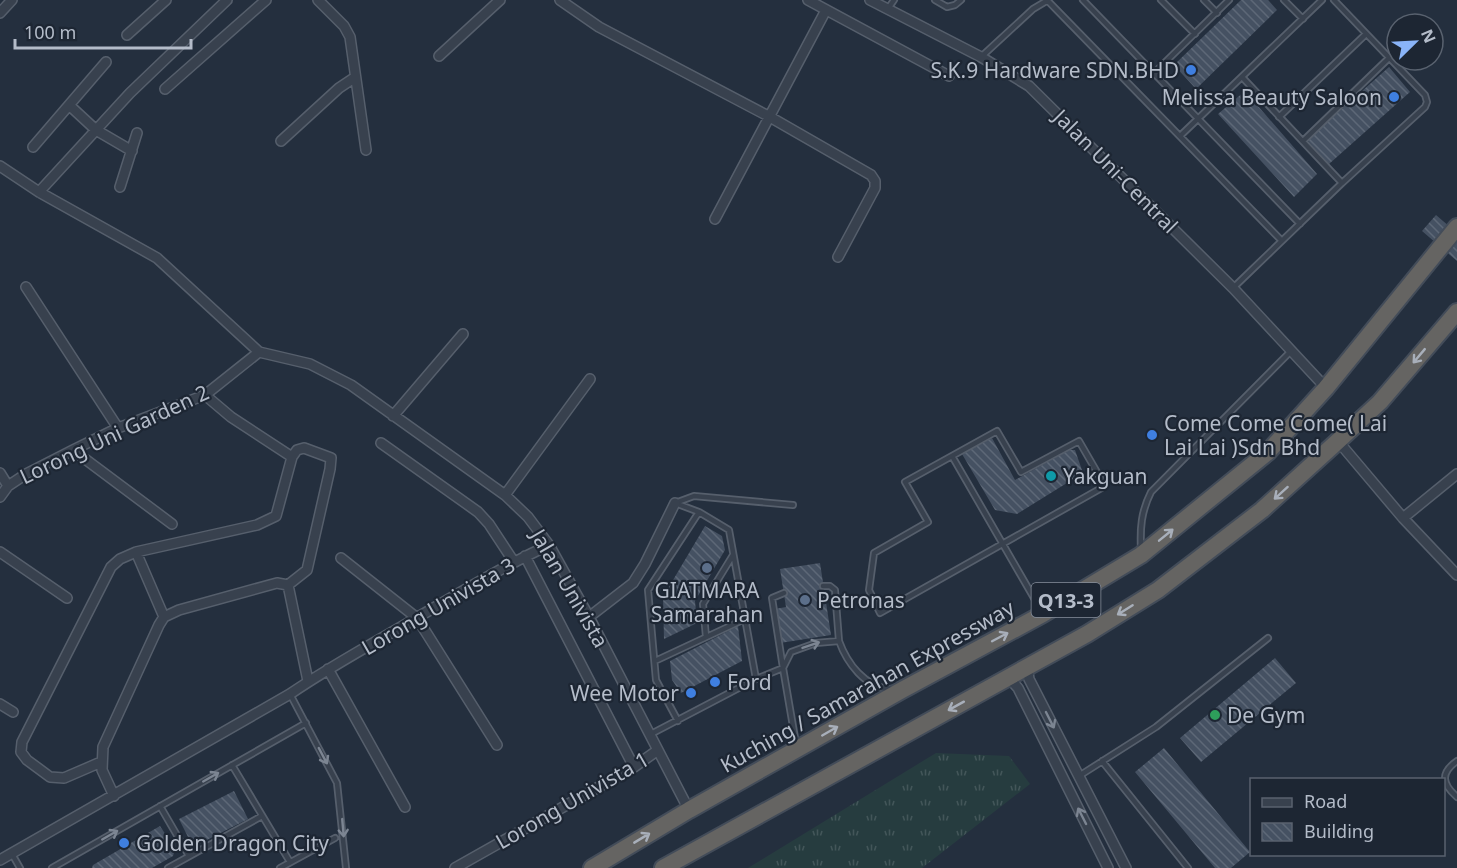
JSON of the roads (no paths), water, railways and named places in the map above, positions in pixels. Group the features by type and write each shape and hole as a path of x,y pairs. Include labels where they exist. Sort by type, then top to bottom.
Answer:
{"highway":[{"name":"Kuching / Samarahan Expressway","path":"592,868 689,810 902,690 1043,614 1141,555 1268,452 1326,388 1457,227"},
{"name":"Q13-3","path":"663,868 1087,634 1158,590 1262,510 1380,402 1457,312"}],"street":[{"path":"0,13 12,0"},
{"path":"127,35 166,0"},
{"path":"39,192 130,93 227,0"},
{"path":"165,89 266,0"},
{"path":"318,0 345,26 350,37 366,150"},
{"path":"439,56 500,0"},
{"path":"560,0 599,27 770,117 871,175 875,181 875,188 838,257"},
{"path":"808,0 949,76"},
{"name":"Jalan Uni-Central","path":"870,0 981,57 1029,86 1233,288 1326,388"},
{"path":"715,219 826,10"},
{"path":"33,147 106,62"},
{"path":"281,141 339,88 354,78"},
{"path":"69,105 96,130 132,151"},
{"path":"120,187 137,133"},
{"path":"0,166 39,192 157,258 260,352"},
{"path":"26,287 118,428"},
{"path":"393,416 463,334"},
{"name":"Lorong Uni Garden 2","path":"0,497 8,486 26,474 73,450 118,428 205,395 260,352"},
{"name":"Jalan Univista","path":"260,352 310,364 351,385 505,495 528,517 549,545 589,617 689,810"},
{"path":"505,495 590,380"},
{"path":"205,395 231,417 292,457"},
{"path":"1338,441 1403,518 1457,575"},
{"path":"381,443 478,512 489,524 514,562"},
{"path":"101,762 64,778 50,777 27,760 21,752 22,742 111,567 120,559 136,552 257,525 276,516 292,457 297,450 304,448 331,458 307,570 288,585 277,583 179,610 164,617 103,747 102,770 114,796"},
{"path":"73,450 172,524"},
{"path":"0,473 8,486"},
{"path":"1403,518 1457,474"},
{"path":"589,617 633,583 675,503"},
{"name":"Lorong Univista 3","path":"0,860 291,694 328,669 514,562 549,545"},
{"path":"0,552 67,598"},
{"path":"136,552 164,617"},
{"path":"525,556 634,766"},
{"path":"341,558 417,618 497,746"},
{"path":"288,585 308,681"},
{"path":"1027,666 1029,679 1126,868"},
{"path":"328,669 405,807"},
{"path":"1008,677 1018,688 1108,868"},
{"path":"0,704 13,712"},
{"name":"Lorong Univista 1","path":"454,868 634,766 658,750"}],"lane":[{"path":"887,10 894,0"},
{"path":"935,0 947,7 961,0"},
{"path":"981,57 1033,9 1048,0 1282,241"},
{"path":"1083,0 1300,224"},
{"path":"1161,0 1195,34"},
{"path":"1204,0 1216,13"},
{"path":"1153,74 1229,0"},
{"path":"1284,0 1303,19"},
{"path":"1180,136 1322,0"},
{"path":"1334,0 1385,54"},
{"path":"1279,117 1366,34"},
{"path":"1303,141 1385,62"},
{"path":"1233,288 1425,107 1427,102 1425,95 1403,72"},
{"path":"1242,77 1342,183"},
{"path":"1141,555 1141,521 1151,492 1291,351"},
{"path":"997,431 1021,472 1079,441 1105,486 1002,543 880,613 869,590 874,553 928,522 905,482 997,431"},
{"path":"952,456 1043,614"},
{"path":"675,503 694,496 793,505"},
{"path":"675,503 699,512 729,530 756,679"},
{"path":"678,721 656,680 648,590 699,512"},
{"path":"706,637 703,604 734,555"},
{"path":"823,586 830,586 835,590 839,641 845,657 861,676 882,689 902,690"},
{"path":"784,593 772,598 797,750"},
{"path":"656,661 745,620"},
{"path":"1079,776 1156,727 1268,638"},
{"path":"651,735 756,679 783,668 791,652 816,643 839,641"},
{"path":"291,694 337,783 346,868"},
{"path":"52,868 60,866 306,723"},
{"path":"1102,761 1188,868"},
{"path":"1444,778 1449,767 1457,761"},
{"path":"232,765 290,862"},
{"path":"1445,782 1447,789 1457,797"},
{"path":"160,806 189,856"},
{"path":"168,868 262,816"},
{"path":"280,868 335,838"},
{"path":"12,854 20,868"}],"place":[{"name":"S.K.9 Hardware SDN.BHD","path":"1191,70"},
{"name":"Melissa Beauty Saloon","path":"1394,97"},
{"name":"Come Come Come( Lai Lai Lai )Sdn Bhd","path":"1152,435"},
{"name":"Yakguan","path":"1051,476"},
{"name":"GIATMARA Samarahan","path":"707,568"},
{"name":"Petronas","path":"805,600"},
{"name":"Ford","path":"715,682"},
{"name":"Wee Motor","path":"691,693"},
{"name":"De Gym","path":"1215,715"},
{"name":"Golden Dragon City","path":"124,843"}]}
